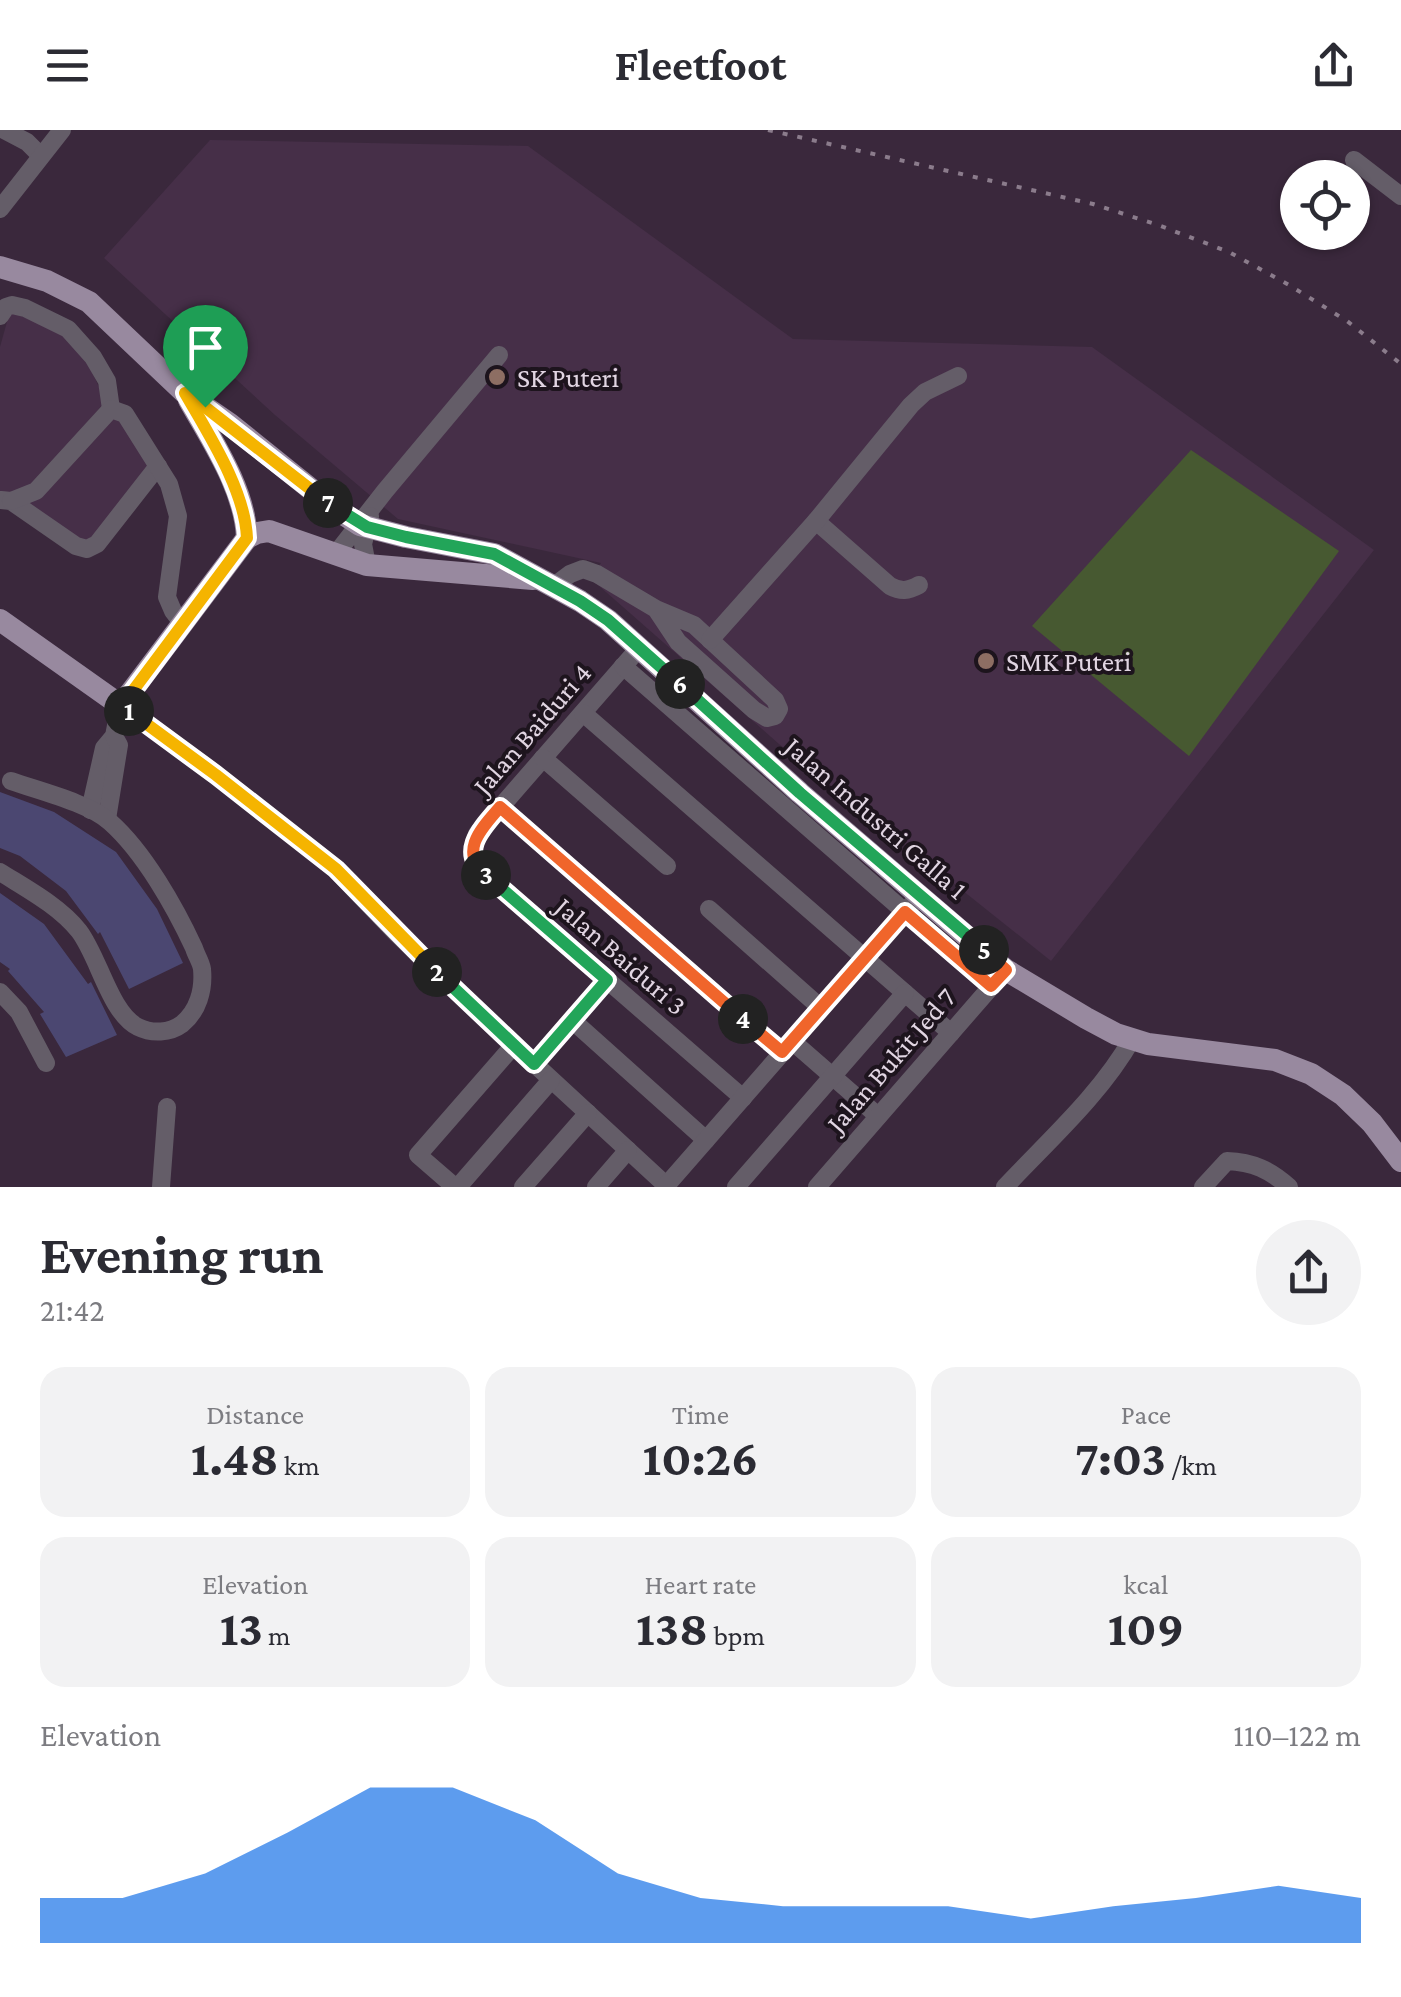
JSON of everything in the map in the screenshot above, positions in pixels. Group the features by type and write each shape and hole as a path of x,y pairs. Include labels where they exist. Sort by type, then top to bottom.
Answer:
{"main road":[{"path":"0,267 47,282 89,302 185,393 337,510 367,519"},
{"path":"185,393 233,484 246,520 247,538"},
{"name":"Jalan Industri Galla 1","path":"367,519 406,537 494,554 608,620 998,978 1148,1044 1275,1060 1310,1074 1343,1095 1372,1122 1401,1160"},
{"path":"0,620 120,704 247,538 257,533 290,537 367,566 547,583"}],"street":[{"path":"4,130 27,142 41,156"},
{"path":"2,202 62,130"},
{"path":"1370,172 1401,196"},
{"path":"0,316 12,305 68,329 93,357 106,381 111,409"},
{"path":"335,555 499,355"},
{"path":"710,640 816,521 911,405 925,392 958,376"},
{"path":"111,409 125,414 168,484 178,516 167,596 183,624"},
{"path":"6,500 36,490 111,409"},
{"path":"6,500 76,546 87,548 97,544 158,466"},
{"path":"367,519 367,566"},
{"path":"816,521 890,586 900,591 919,585"},
{"path":"547,583 583,569 656,610 694,625 775,700 779,709 775,716 767,718 754,710 678,642 656,610"},
{"name":"Jalan Baiduri 4","path":"473,850 477,834 640,647"},
{"path":"90,810 104,748 114,736 120,704 336,869 396,933 667,1186 912,903 623,666"},
{"path":"582,713 950,1034"},
{"path":"107,819 119,745 114,736"},
{"path":"543,758 668,866"},
{"path":"0,872 78,930 124,1015 136,1026 153,1032 176,1028 192,1016 200,996 202,967 177,911 128,840 107,819 90,810 12,781"},
{"path":"500,807 787,1047 832,1076 878,1116"},
{"name":"Jalan Baiduri 3","path":"473,850 477,867 742,1098"},
{"path":"708,910 821,1008"},
{"name":"Jalan Bukit Jed 7","path":"817,1187 998,978"},
{"path":"534,1064 607,980"},
{"path":"0,992 19,1012 46,1063"},
{"path":"736,1187 904,993"},
{"path":"572,1020 706,1140"},
{"path":"1005,1187 1100,1086 1132,1039"},
{"path":"514,1046 418,1155 457,1187 551,1080"},
{"path":"160,1187 167,1107"},
{"path":"523,1187 588,1113"},
{"path":"596,1187 628,1150"},
{"path":"1204,1187 1227,1161 1248,1162 1273,1173 1289,1187"}],"shaded area":[{"name":"SMK Puteri","path":"210,140 528,146 793,339 1092,347 1374,550 1051,961 779,744 590,578 601,563 398,519 275,415 104,258"},
{"path":"10,311 65,335 85,357 103,404 36,483 11,493 0,492 0,347"},
{"path":"110,413 123,417 151,461 147,477 86,543 21,502"}],"green space":[{"path":"1191,450 1339,551 1189,756 1032,626"}],"building":[{"path":"0,792 54,812 116,852 157,909 183,963 129,989 100,932 66,891 20,856 0,848"},
{"path":"0,893 44,924 88,984 91,982 117,1035 66,1057 40,1014 44,1012 0,962"}],"railway":[{"path":"768,130 1093,204 1158,225 1229,252 1289,285 1347,321 1401,364"}],"place":[{"name":"SK Puteri","path":"497,377"},
{"name":"SMK Puteri","path":"986,661"}],"route":[{"path":"185,393 205,407 360,524 494,554 608,620 800,793 1006,970 991,986 905,912 782,1052 500,807 477,834 473,850 477,867 607,980 534,1064 396,933 336,869 120,704 247,538 246,520 233,484 185,393"}]}
